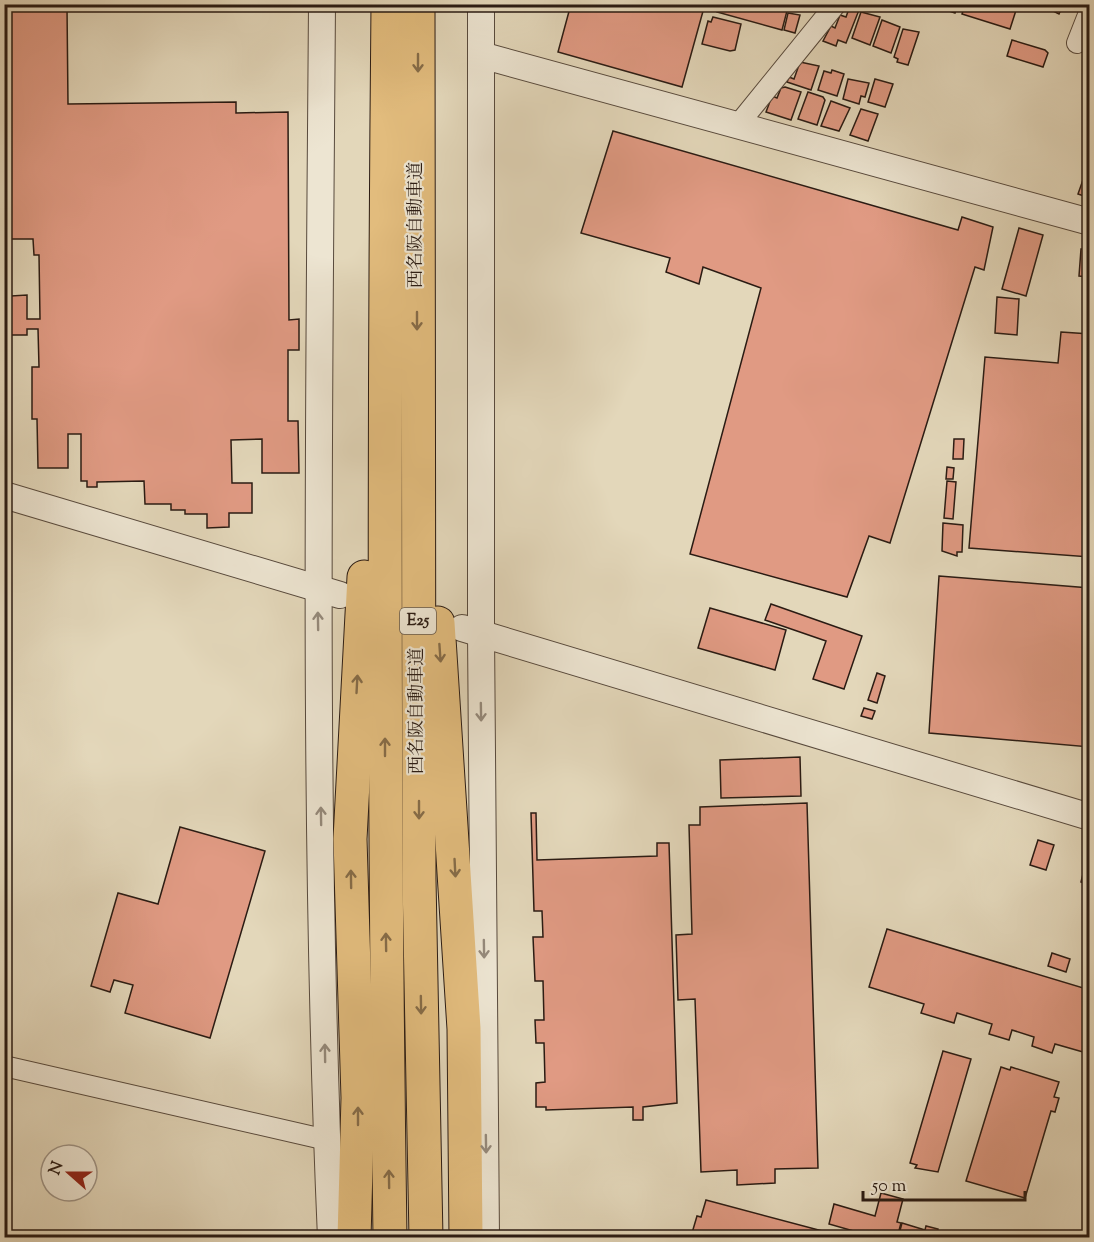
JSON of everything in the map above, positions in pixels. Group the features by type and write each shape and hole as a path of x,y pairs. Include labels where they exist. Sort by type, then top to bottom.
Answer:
{"highway":[{"name":"西名阪自動車道","path":"388,4 384,454 385,878 390,1238"},
{"name":"西名阪自動車道","path":"418,4 419,879 426,1238"},
{"path":"354,1238 358,1098 350,839 364,581 382,132 387,70"},
{"path":"417,364 457,901 464,1029 466,1238"}],"street":[{"path":"322,4 329,591 327,1140 331,1238"},
{"path":"481,4 482,55 471,630 486,1238"},
{"path":"737,126 836,4"},
{"path":"1077,43 1089,10"},
{"path":"482,55 1089,222"},
{"path":"4,495 329,591"},
{"path":"471,630 874,754 1089,817"},
{"path":"4,1066 327,1140"}],"building":[{"path":"4,4 67,7 68,104 236,102 236,113 288,112 289,320 299,319 299,350 288,350 288,421 298,421 299,473 262,473 262,439 231,440 232,483 252,483 252,513 229,513 229,527 207,528 207,514 185,514 185,510 171,510 171,504 145,504 144,481 97,482 97,487 87,487 87,481 81,481 81,434 68,434 68,468 38,468 37,419 32,419 32,367 39,367 38,329 27,329 27,335 4,335 4,253 8,253 11,296 27,295 27,319 40,319 39,255 34,255 33,239 4,239"},
{"path":"571,4 705,4 682,87 558,52"},
{"path":"719,4 778,4 788,7 782,30 717,12"},
{"path":"929,4 958,4 955,13"},
{"path":"965,4 1018,4 1010,29 962,14"},
{"path":"1039,4 1070,4 1068,9 1062,7 1059,14"},
{"path":"850,6 859,10 846,43 838,40 836,46 823,41 831,26 835,28 840,15 846,17"},
{"path":"861,12 880,17 870,45 852,38"},
{"path":"788,13 800,15 795,33 784,30"},
{"path":"713,17 741,24 735,50 730,51 702,44 708,21 711,22"},
{"path":"882,20 900,27 891,53 873,46"},
{"path":"903,29 919,32 908,65 897,62 898,59 894,57"},
{"path":"1012,40 1045,50 1048,53 1043,67 1007,56"},
{"path":"800,62 819,66 811,90 787,82 789,77 794,79"},
{"path":"832,70 844,74 837,96 818,90 824,71 831,73"},
{"path":"848,79 869,83 865,97 861,96 859,104 843,99"},
{"path":"875,79 893,84 885,107 868,102"},
{"path":"781,88 801,92 791,120 766,112 772,96 777,98"},
{"path":"808,92 823,97 825,100 817,125 798,119"},
{"path":"831,101 850,108 839,131 821,126"},
{"path":"861,109 878,114 868,141 850,135"},
{"path":"613,131 958,230 962,217 993,227 984,270 975,267 890,543 869,536 847,597 690,554 761,288 703,267 699,284 666,272 670,258 581,233"},
{"path":"1090,160 1090,198 1078,194"},
{"path":"1019,228 1043,235 1026,296 1002,289"},
{"path":"1081,249 1090,249 1090,277 1079,276"},
{"path":"997,297 1019,299 1017,335 995,333"},
{"path":"1061,332 1090,334 1090,557 969,548 985,357 1058,363"},
{"path":"954,439 964,439 963,459 953,459"},
{"path":"947,467 954,468 953,479 946,479"},
{"path":"947,481 956,482 953,519 944,518"},
{"path":"943,523 963,525 962,552 957,552 957,556 942,551"},
{"path":"939,576 1090,588 1090,747 929,733"},
{"path":"771,604 862,636 844,689 813,679 826,641 765,620"},
{"path":"710,608 786,630 775,670 698,648"},
{"path":"877,673 885,676 877,703 868,700"},
{"path":"864,708 875,711 872,719 861,716"},
{"path":"800,757 801,796 721,798 720,760"},
{"path":"807,803 818,1168 775,1169 775,1183 737,1185 737,1170 701,1172 695,999 678,1000 676,935 692,934 689,825 700,825 700,807"},
{"path":"531,813 536,813 537,860 657,856 657,843 669,843 677,1103 643,1107 643,1120 633,1120 633,1107 546,1110 546,1107 536,1107 536,1083 545,1082 544,1043 536,1043 535,1020 544,1020 543,981 535,981 533,937 543,937 542,911 534,911"},
{"path":"180,827 265,851 210,1038 125,1013 133,985 114,980 110,992 91,986 118,893 158,904"},
{"path":"1038,840 1054,845 1046,870 1030,865"},
{"path":"1084,870 1090,872 1090,885 1081,882"},
{"path":"887,929 1090,990 1090,1054 1055,1044 1052,1053 1032,1046 1034,1037 1012,1030 1009,1040 989,1034 992,1024 957,1013 954,1023 921,1013 924,1004 869,987"},
{"path":"1052,953 1070,959 1066,972 1048,966"},
{"path":"943,1051 971,1059 938,1172 915,1168 917,1165 910,1163"},
{"path":"1001,1067 1010,1070 1011,1067 1059,1082 1054,1097 1059,1098 1055,1112 1051,1111 1025,1198 966,1181"},
{"path":"881,1193 903,1199 897,1222 901,1223 897,1238 878,1238 829,1224 834,1204 875,1216"},
{"path":"706,1200 845,1237 695,1238 696,1234 692,1233 697,1216 701,1217"},
{"path":"902,1223 925,1230 926,1226 938,1229 936,1238 898,1238"}]}
